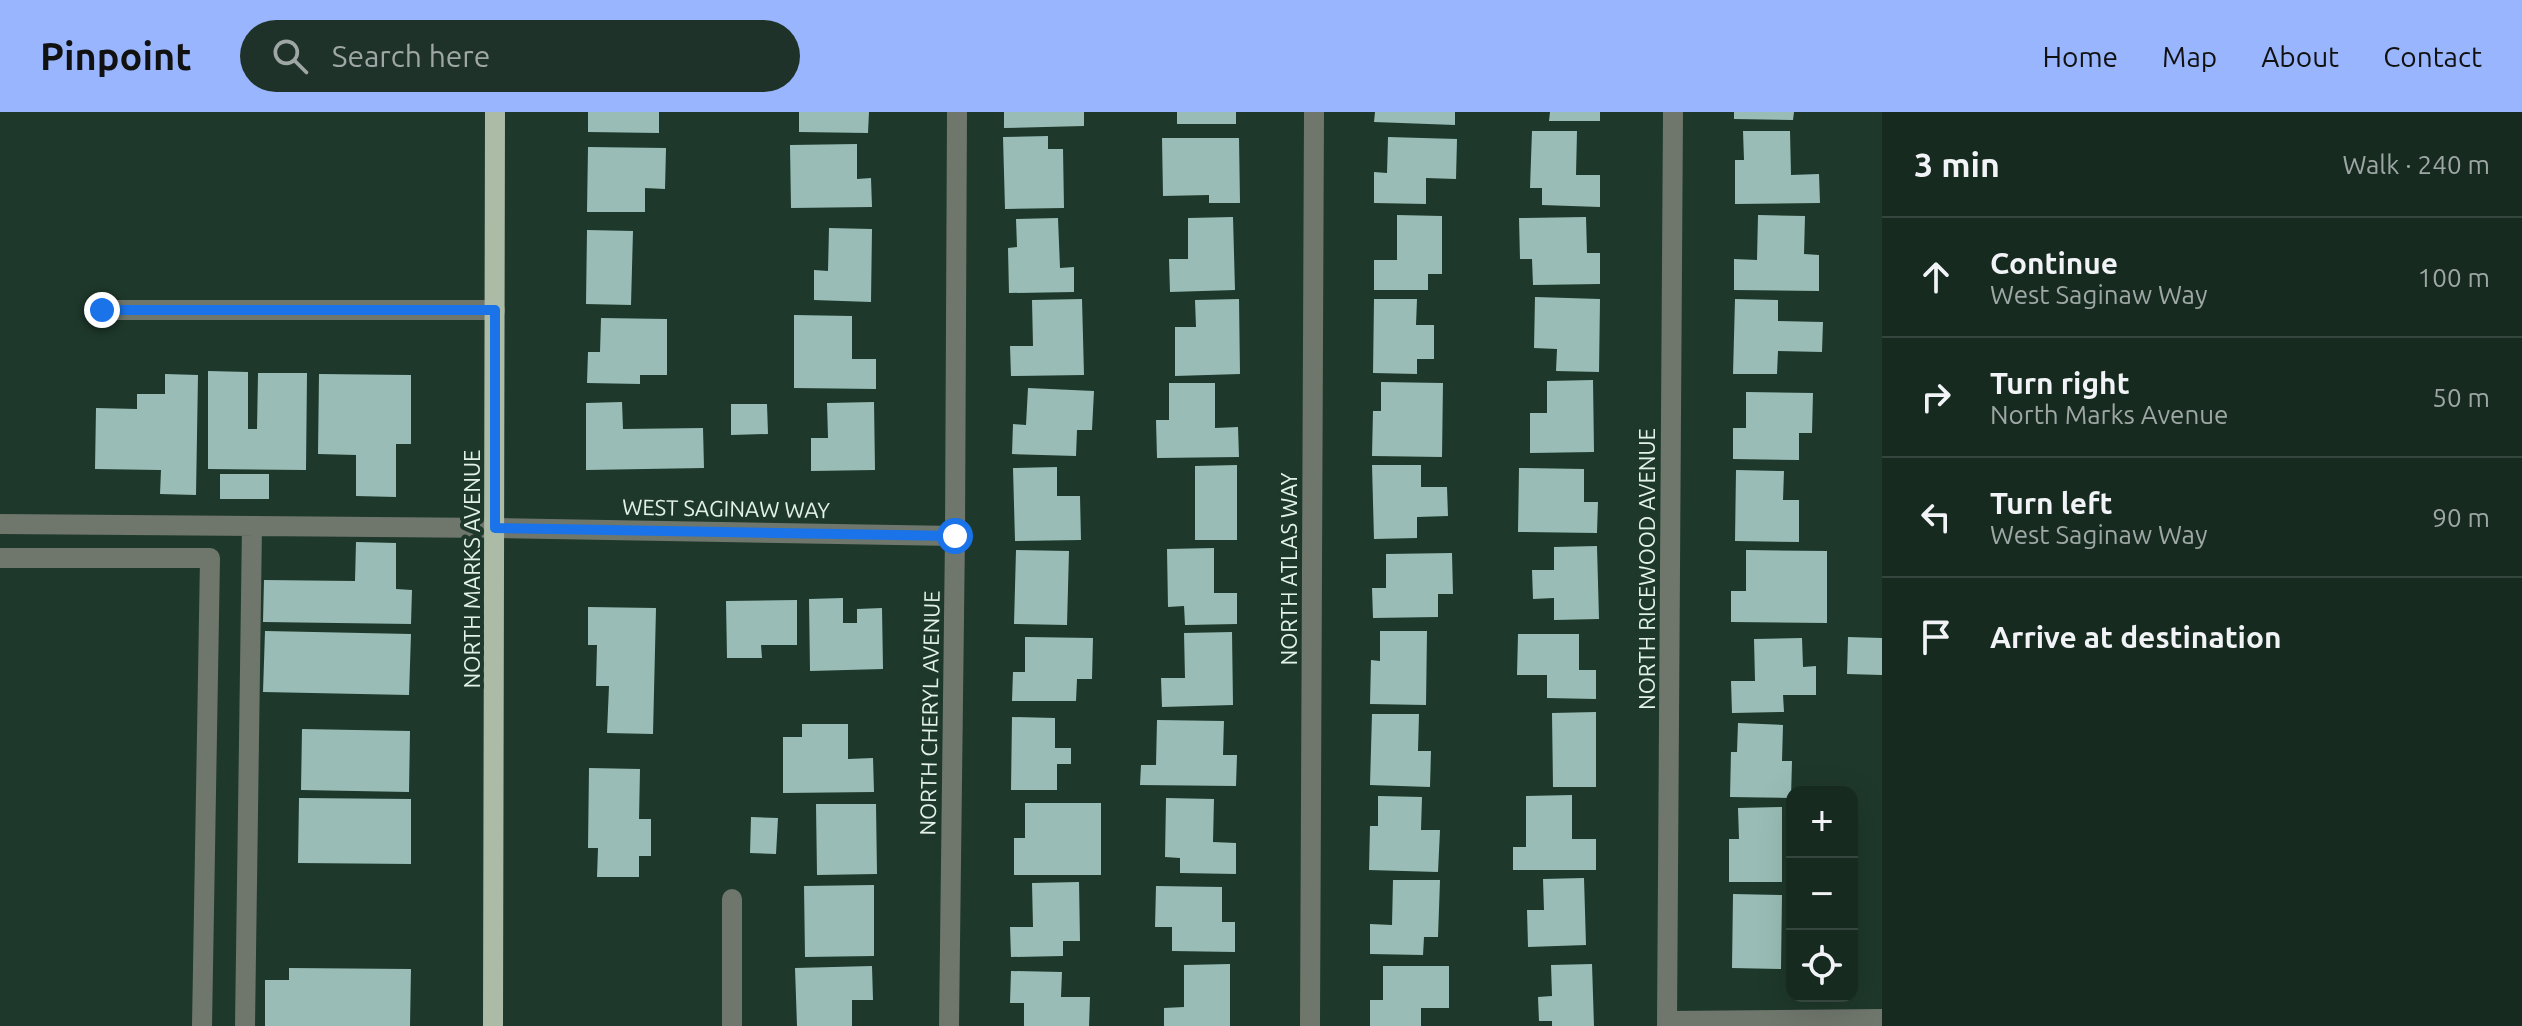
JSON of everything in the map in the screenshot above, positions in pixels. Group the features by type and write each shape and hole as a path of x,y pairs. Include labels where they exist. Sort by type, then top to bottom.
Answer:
{"main road":[{"name":"NORTH MARKS AVENUE","path":"493,1026 495,112"}],"street":[{"name":"NORTH CHERYL AVENUE","path":"949,1026 957,112"},
{"name":"NORTH ATLAS WAY","path":"1310,1026 1314,112"},
{"name":"NORTH RICEWOOD AVENUE","path":"1667,1023 1673,112"},
{"path":"102,310 495,310"},
{"name":"WEST SAGINAW WAY","path":"0,524 955,536"},
{"path":"245,1026 252,526"},
{"path":"0,558 210,558 202,1026"},
{"path":"732,899 732,1026"},
{"path":"1667,1023 1882,1019"}],"building":[{"path":"588,112 659,112 659,133 588,132"},
{"path":"799,112 869,112 868,133 799,132"},
{"path":"1004,112 1084,112 1084,126 1004,128"},
{"path":"1177,112 1236,112 1236,124 1177,124"},
{"path":"1375,112 1455,112 1455,125 1374,122"},
{"path":"1550,112 1600,112 1600,121 1549,121"},
{"path":"1734,112 1794,112 1793,120 1734,119"},
{"path":"1532,131 1577,131 1576,175 1600,175 1600,207 1542,205 1542,188 1530,188"},
{"path":"1743,131 1790,131 1791,175 1819,174 1820,203 1735,204 1735,160 1744,160"},
{"path":"1048,136 1048,149 1063,149 1064,208 1005,209 1003,137"},
{"path":"1388,137 1457,139 1456,179 1426,178 1426,204 1374,203 1374,172 1387,173"},
{"path":"1162,138 1239,138 1240,203 1209,203 1209,195 1163,196"},
{"path":"857,144 857,179 871,178 872,207 791,208 790,145"},
{"path":"588,147 666,148 665,189 645,188 645,212 587,212"},
{"path":"1397,215 1442,216 1442,274 1428,274 1428,290 1374,290 1374,260 1397,260"},
{"path":"1758,215 1805,216 1804,254 1819,255 1819,291 1734,290 1734,259 1757,260"},
{"path":"1233,217 1235,290 1170,292 1169,259 1188,259 1188,218"},
{"path":"1586,217 1587,253 1600,253 1600,284 1533,285 1532,259 1520,259 1519,218"},
{"path":"1058,218 1060,268 1074,267 1074,292 1009,293 1008,248 1017,247 1016,219"},
{"path":"829,228 872,229 871,302 814,300 814,270 828,271"},
{"path":"587,230 633,231 631,305 586,304"},
{"path":"1535,297 1600,299 1599,372 1556,371 1557,349 1534,348"},
{"path":"1082,299 1084,375 1011,376 1010,346 1033,346 1032,300"},
{"path":"1239,299 1240,374 1175,376 1175,327 1196,327 1195,300"},
{"path":"1374,299 1417,299 1416,325 1434,325 1434,359 1417,359 1417,374 1373,373"},
{"path":"1735,299 1778,300 1778,321 1823,322 1822,352 1778,351 1777,374 1733,374"},
{"path":"794,315 852,316 852,359 876,359 876,389 794,388"},
{"path":"601,318 667,319 667,375 640,375 640,384 587,383 588,352 600,352"},
{"path":"208,371 248,372 248,429 257,429 258,373 307,373 306,470 208,469"},
{"path":"165,374 198,375 196,495 160,494 161,470 95,469 96,408 137,409 137,394 165,394"},
{"path":"319,374 411,375 411,444 396,444 396,497 356,496 356,455 318,454"},
{"path":"1593,380 1594,452 1530,453 1530,413 1547,413 1547,381"},
{"path":"1381,382 1443,383 1442,457 1372,456 1373,411 1381,411"},
{"path":"1169,383 1215,383 1215,428 1238,427 1239,457 1157,458 1156,420 1169,420"},
{"path":"1028,388 1094,391 1092,430 1077,430 1076,456 1012,454 1013,424 1026,425"},
{"path":"1746,392 1813,393 1812,433 1799,433 1799,460 1733,459 1733,428 1746,428"},
{"path":"622,402 623,429 703,428 704,468 586,470 586,403"},
{"path":"874,402 875,470 811,471 811,438 828,438 827,403"},
{"path":"731,404 767,404 768,434 731,435"},
{"path":"1237,465 1237,540 1195,540 1195,466"},
{"path":"1372,465 1421,465 1421,487 1447,487 1448,516 1417,517 1417,538 1374,539"},
{"path":"1057,467 1057,496 1080,496 1081,540 1015,541 1013,468"},
{"path":"1519,468 1584,469 1584,502 1598,502 1597,533 1518,532"},
{"path":"1736,470 1784,471 1783,500 1799,500 1799,542 1735,541"},
{"path":"220,474 269,474 269,499 220,499"},
{"path":"356,542 396,543 396,589 412,590 411,624 263,622 264,580 355,581"},
{"path":"1597,546 1599,619 1554,620 1554,598 1533,599 1532,570 1554,570 1554,547"},
{"path":"1214,548 1214,593 1237,593 1237,624 1185,625 1184,606 1168,607 1167,549"},
{"path":"1016,550 1069,551 1067,625 1014,624"},
{"path":"1746,550 1827,551 1827,623 1731,622 1731,591 1746,591"},
{"path":"1452,553 1453,594 1438,594 1438,617 1373,618 1372,588 1386,588 1386,554"},
{"path":"843,598 843,623 857,623 857,609 882,608 883,669 810,671 809,599"},
{"path":"797,600 797,645 761,645 762,658 727,658 726,601"},
{"path":"588,607 656,608 653,734 607,733 609,686 596,686 597,645 588,645"},
{"path":"265,631 411,634 409,695 263,692"},
{"path":"1380,631 1427,631 1426,705 1370,704 1371,660 1380,661"},
{"path":"1232,632 1233,705 1162,707 1161,678 1185,678 1184,633"},
{"path":"1518,634 1579,634 1579,670 1596,670 1596,699 1547,698 1547,675 1517,675"},
{"path":"1025,637 1093,638 1092,679 1077,679 1076,701 1012,701 1013,672 1025,672"},
{"path":"1848,637 1882,638 1882,675 1847,674"},
{"path":"1802,638 1803,667 1816,666 1816,695 1783,695 1784,712 1732,713 1731,681 1755,681 1754,639"},
{"path":"1596,712 1596,787 1553,787 1552,713"},
{"path":"1372,714 1419,714 1418,751 1431,751 1430,787 1370,785"},
{"path":"1012,717 1055,718 1055,748 1071,748 1071,764 1057,764 1057,790 1011,790"},
{"path":"1157,720 1224,721 1223,755 1237,755 1236,786 1140,785 1141,765 1156,765"},
{"path":"1738,723 1783,725 1782,761 1792,761 1791,786 1786,786 1786,798 1730,797 1731,752 1737,752"},
{"path":"802,724 848,724 848,759 873,758 874,792 783,793 783,737 802,737"},
{"path":"302,729 410,731 409,792 301,790"},
{"path":"589,768 640,769 639,819 651,819 651,856 639,856 639,877 597,877 598,848 588,848"},
{"path":"1572,795 1572,839 1596,839 1596,870 1513,870 1513,847 1526,847 1526,796"},
{"path":"1378,796 1422,797 1421,830 1440,830 1438,872 1369,870 1370,826 1378,826"},
{"path":"299,798 411,799 411,864 298,863"},
{"path":"1166,798 1214,799 1213,842 1236,843 1236,874 1180,873 1180,858 1165,857"},
{"path":"1025,803 1101,803 1101,875 1014,875 1014,838 1025,838"},
{"path":"816,804 876,804 877,874 817,875"},
{"path":"1782,807 1782,882 1729,882 1729,839 1739,839 1738,808"},
{"path":"751,817 778,818 776,854 750,853"},
{"path":"1584,878 1586,945 1528,947 1527,910 1544,910 1543,879"},
{"path":"1393,880 1440,880 1438,937 1424,937 1423,955 1370,954 1370,924 1392,925"},
{"path":"1079,882 1080,941 1063,941 1063,956 1011,957 1010,927 1033,927 1032,883"},
{"path":"874,885 874,956 805,957 804,886"},
{"path":"1156,886 1222,887 1222,922 1235,922 1235,952 1172,951 1172,927 1155,927"},
{"path":"1733,894 1782,895 1781,969 1732,968"},
{"path":"1230,964 1230,1026 1164,1026 1164,1008 1184,1007 1184,965"},
{"path":"1592,964 1594,1026 1552,1026 1552,1021 1539,1021 1538,997 1552,996 1551,965"},
{"path":"872,966 873,1000 852,1000 852,1026 797,1026 795,968"},
{"path":"1383,966 1449,966 1449,1008 1421,1008 1421,1026 1370,1026 1370,1000 1383,1000"},
{"path":"289,968 411,969 410,1026 265,1026 265,980 289,980"},
{"path":"1011,971 1062,972 1061,997 1090,997 1089,1026 1024,1026 1024,1003 1010,1003"}],"route":[{"path":"102,310 495,310 495,528 955,536"}]}
